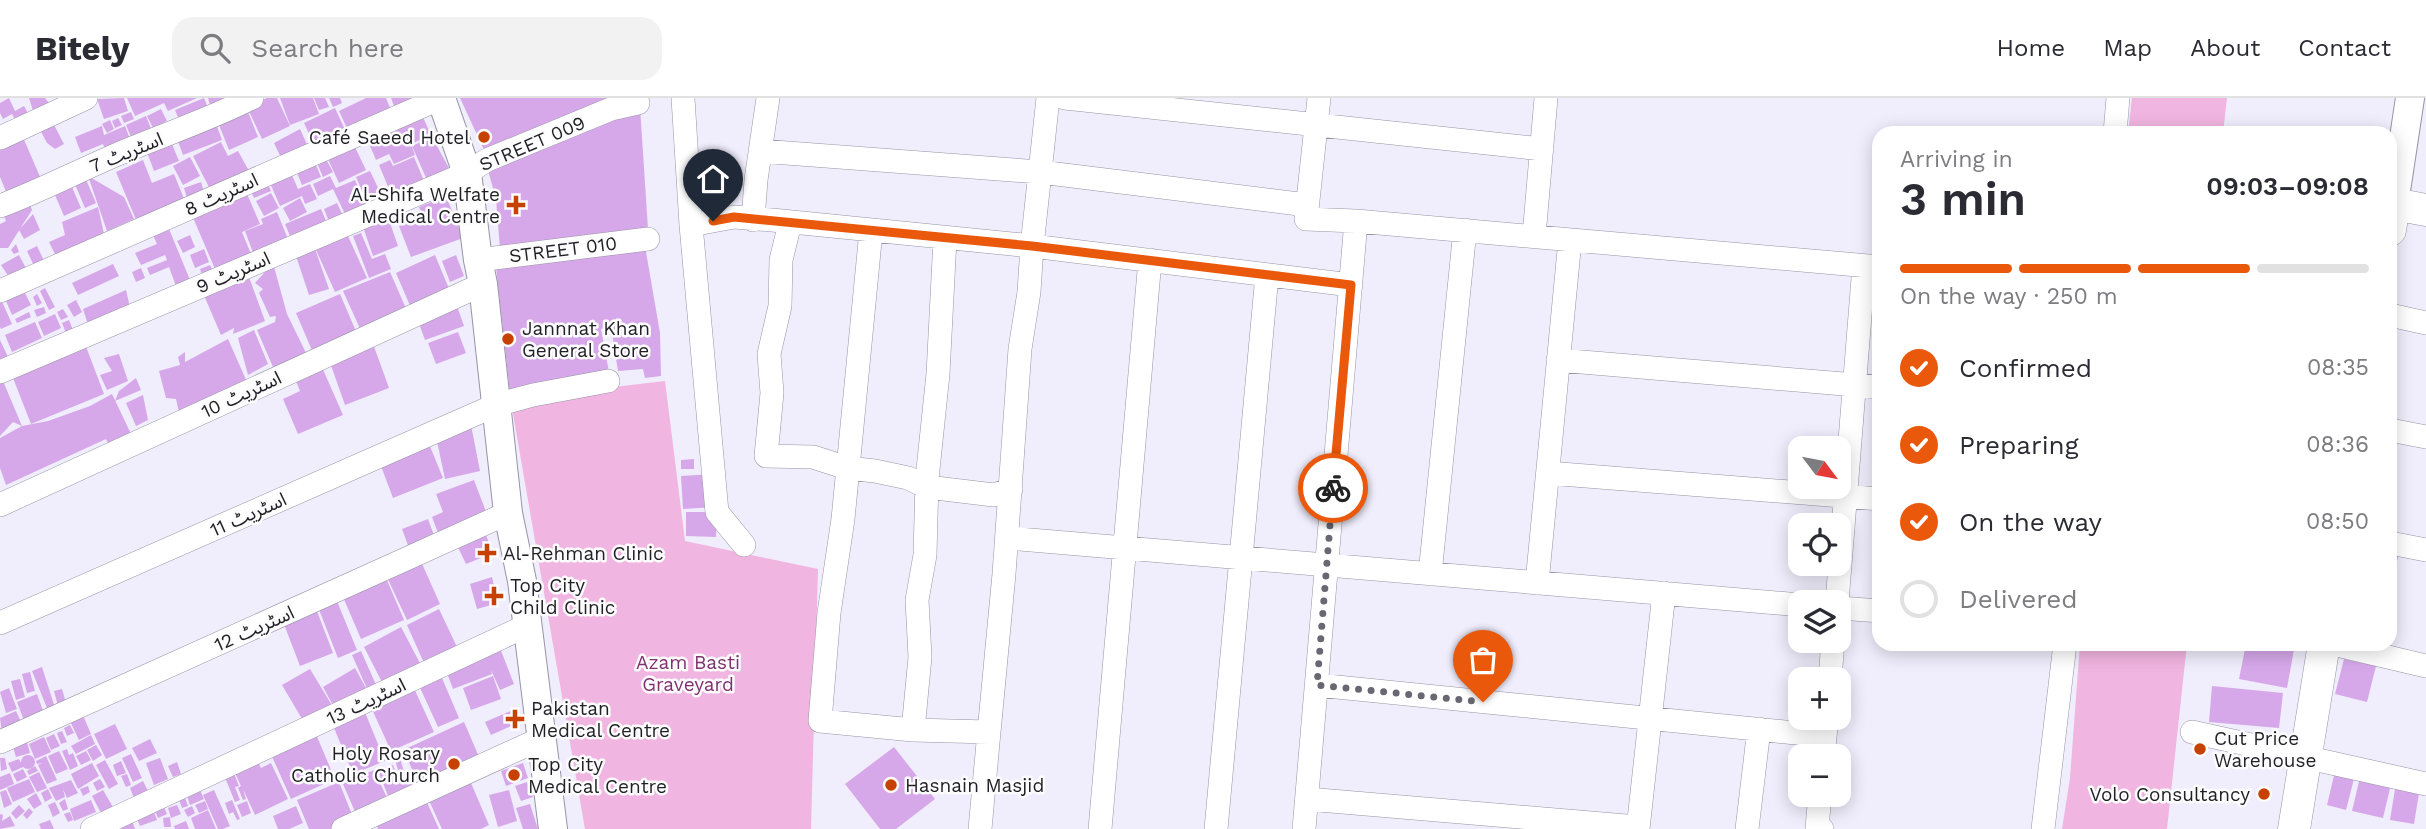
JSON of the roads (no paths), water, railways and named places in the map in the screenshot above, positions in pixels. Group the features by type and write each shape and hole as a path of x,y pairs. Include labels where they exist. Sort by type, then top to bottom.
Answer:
{"main road":[{"path":"2397,212 2426,210"},
{"path":"2294,829 2323,651"}],"street":[{"path":"0,138 86,98"},
{"name":"اسٹریٹ 7","path":"0,206 136,147 212,118 252,98"},
{"path":"441,98 467,173 508,513 522,580 553,829"},
{"name":"اسٹریٹ 8","path":"0,291 441,98"},
{"path":"683,98 691,225 717,512 744,545"},
{"path":"753,219 768,98"},
{"path":"980,829 1007,538 1020,349 1029,292 1048,98"},
{"path":"1065,98 1542,149"},
{"path":"1319,98 1306,219 1465,230 1872,266 1853,385 1849,436"},
{"path":"1534,236 1546,98"},
{"path":"2116,126 2118,98"},
{"path":"2397,180 2410,98"},
{"name":"STREET 009","path":"467,173 486,160 611,109 638,103"},
{"path":"760,151 1040,172 1307,205"},
{"name":"اسٹریٹ 9","path":"0,372 467,173"},
{"path":"691,225 734,217 1032,246 1351,285"},
{"path":"1304,829 1356,221"},
{"path":"790,223 781,260 780,306 769,354 772,393 766,456 813,457 847,468 908,478 927,487 994,495 1011,489"},
{"path":"1430,574 1465,230"},
{"path":"871,231 843,520 829,613 820,721 913,730 989,732"},
{"name":"STREET 010","path":"480,272 648,239"},
{"path":"913,730 920,657 917,600 925,555 927,487 938,374 945,239"},
{"path":"1537,583 1570,240"},
{"path":"1100,829 1150,260"},
{"name":"اسٹریٹ 10","path":"0,505 480,272"},
{"path":"1216,829 1267,275"},
{"path":"2397,316 2426,323"},
{"path":"1558,360 1872,386"},
{"name":"اسٹریٹ 11","path":"0,623 496,405 608,381"},
{"path":"2397,432 2426,438"},
{"path":"1548,473 1788,492"},
{"path":"1852,497 1872,498"},
{"path":"1837,590 1845,499"},
{"name":"اسٹریٹ 12","path":"0,742 508,513"},
{"path":"1007,538 1788,603"},
{"path":"2397,544 2426,550"},
{"path":"1307,799 1638,828 1664,593"},
{"path":"1851,609 1872,610"},
{"name":"اسٹریٹ 13","path":"92,829 526,626"},
{"path":"2043,829 2064,651"},
{"path":"2361,651 2426,667"},
{"path":"1317,685 1825,736"},
{"path":"1747,829 1759,729"},
{"path":"2192,732 2426,784"},
{"path":"343,829 540,739"},
{"path":"1819,807 1817,829 1822,829"}],"place":[{"name":"Café Saeed Hotel","path":"484,137"},
{"name":"Al-Shifa Welfate Medical Centre","path":"516,205"},
{"name":"Jannnat Khan General Store","path":"508,339"},
{"name":"Al-Rehman Clinic","path":"487,553"},
{"name":"Top City Child Clinic","path":"494,596"},
{"name":"Pakistan Medical Centre","path":"515,719"},
{"name":"Cut Price Warehouse","path":"2200,749"},
{"name":"Holy Rosary Catholic Church","path":"454,764"},
{"name":"Top City Medical Centre","path":"514,775"},
{"name":"Hasnain Masjid","path":"891,785"},
{"name":"Volo Consultancy","path":"2264,794"}],"park label":[{"name":"Azam Basti Graveyard","path":"688,673"}]}
